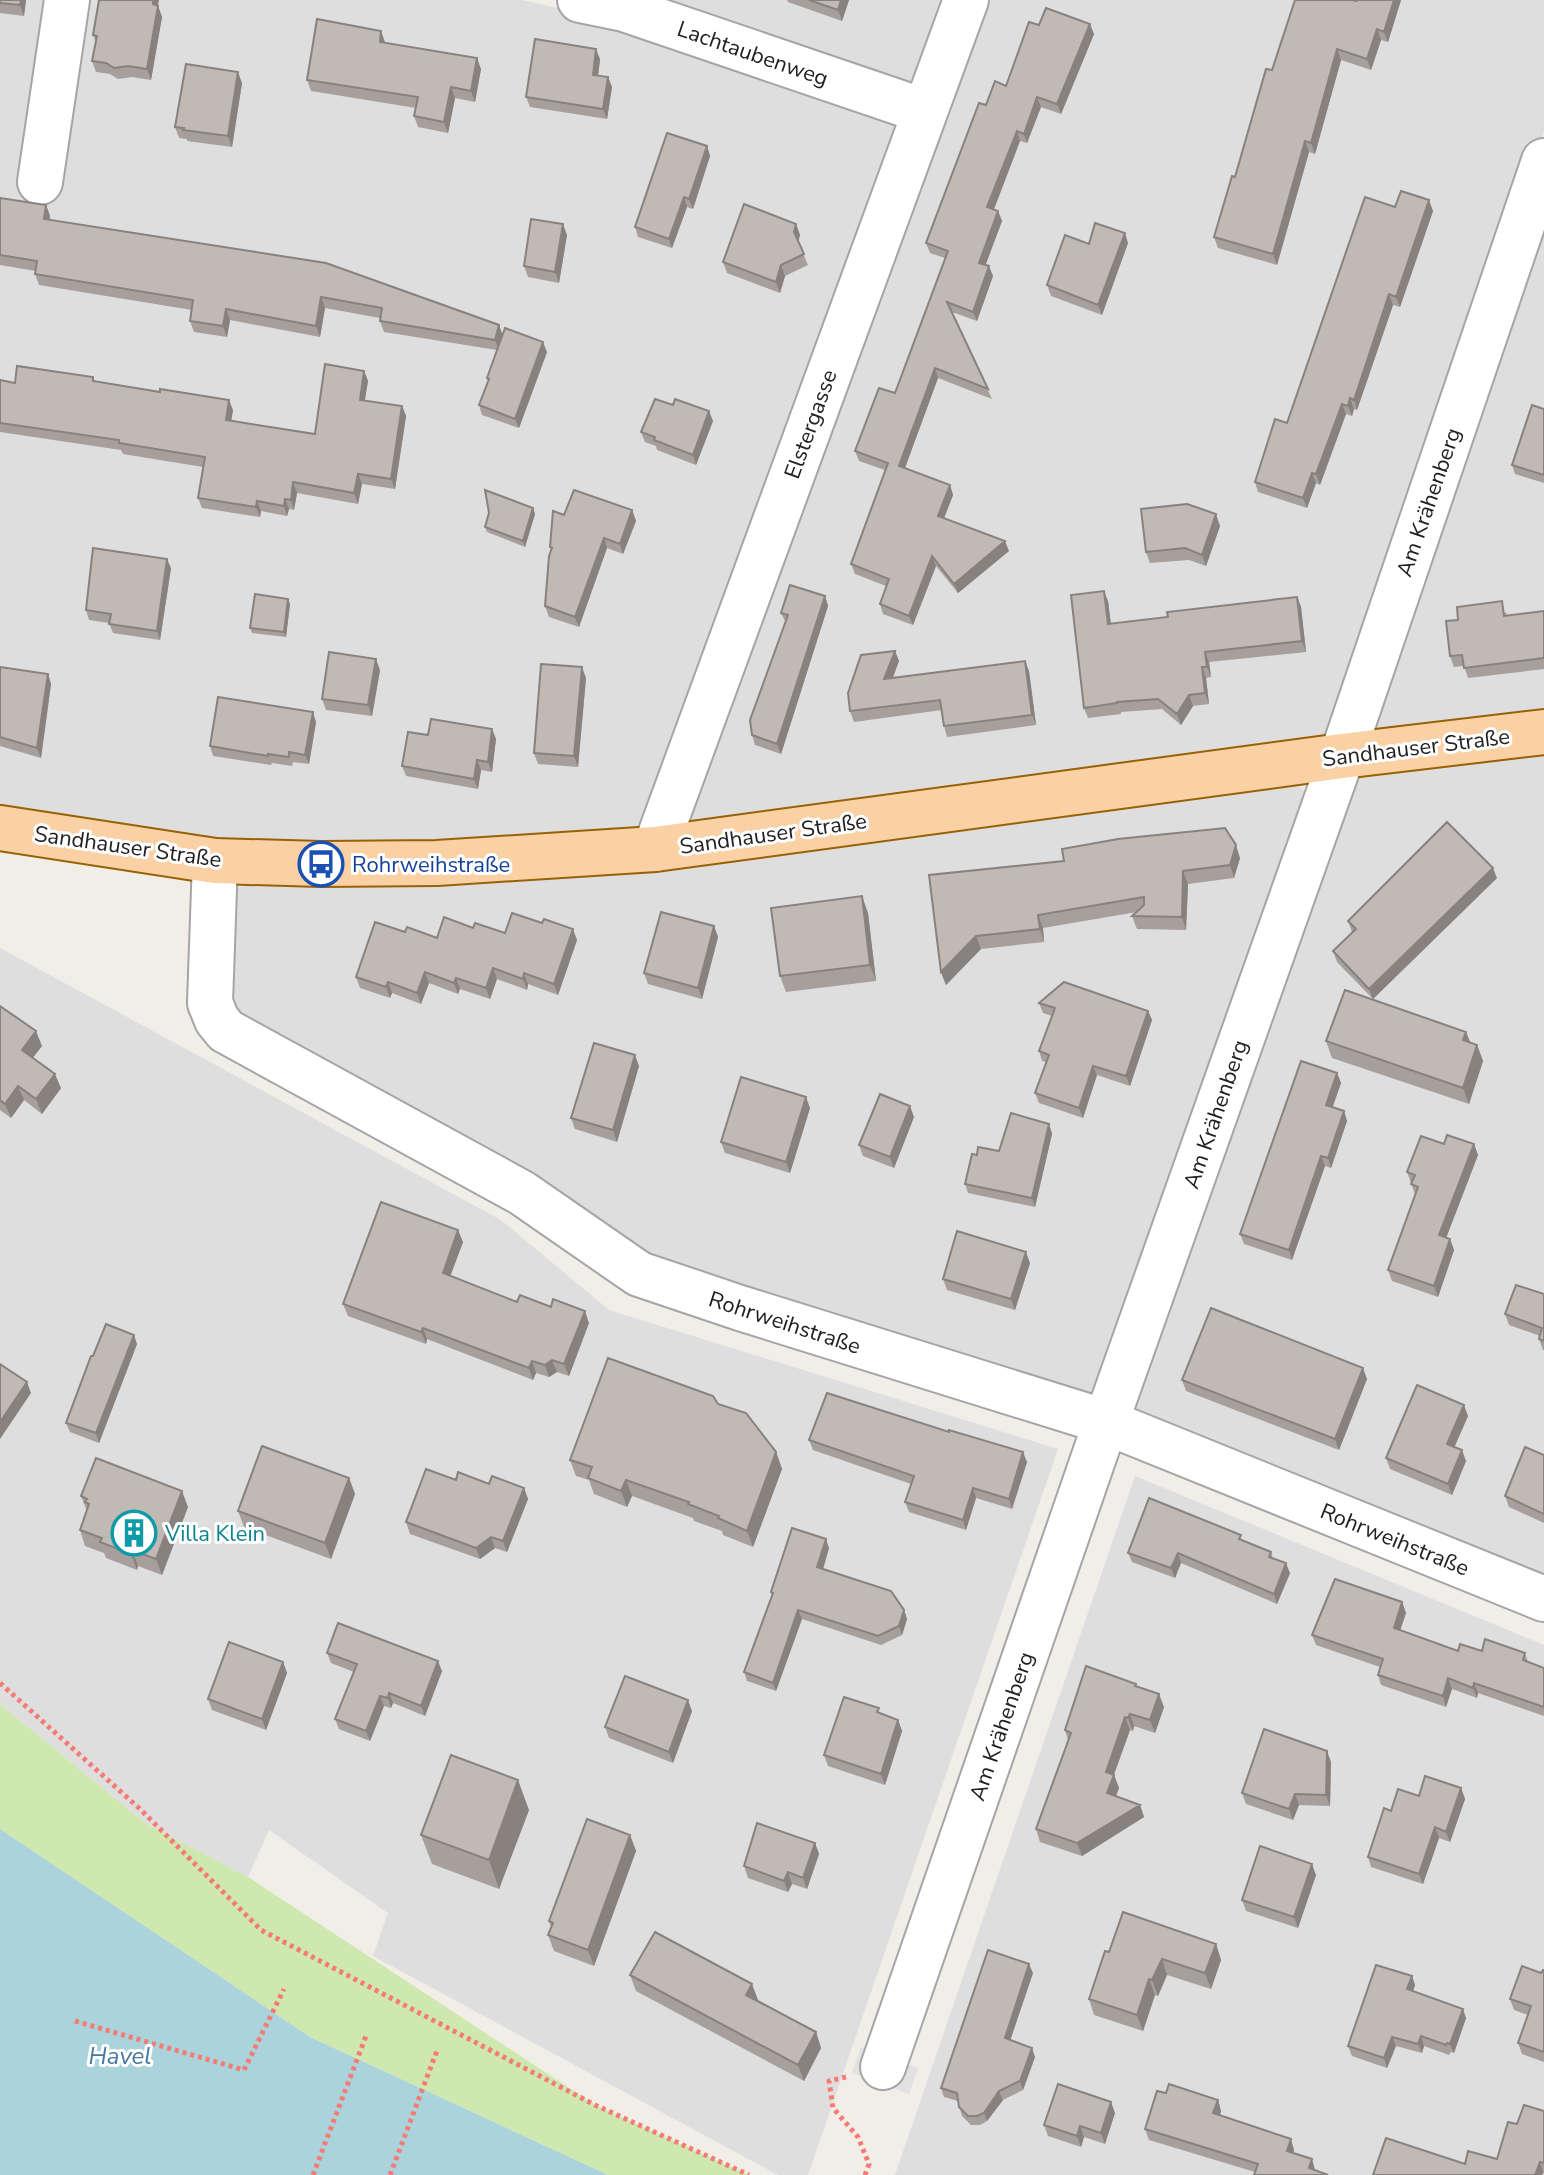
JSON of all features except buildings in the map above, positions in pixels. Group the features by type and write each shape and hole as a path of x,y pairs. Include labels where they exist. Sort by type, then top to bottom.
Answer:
{"main road":[{"name":"Sandhauser Straße","path":"0,828 215,861 437,863 655,849 1342,756 1544,732"}],"street":[{"path":"40,182 67,0"},
{"name":"Lachtaubenweg","path":"580,0 624,9 924,111"},
{"name":"Elstergasse","path":"655,849 966,0"},
{"name":"Am Krähenberg","path":"883,2067 1106,1422 1342,756 1544,161"},
{"name":"Rohrweihstraße","path":"215,861 210,1003 226,1031 522,1193 639,1274 1106,1422 1544,1599"}],"path":[{"path":"0,1683 140,1809 261,1930 595,2105 749,2175"},
{"path":"75,2021 244,2070 284,1989"},
{"path":"313,2175 366,2036"},
{"path":"390,2175 438,2048"},
{"path":"829,2081 833,2108 858,2137 869,2164 865,2175"}],"shaded area":[{"path":"0,0 522,0 618,21 890,119 898,133 642,825 626,832 293,852 0,807"},
{"path":"607,0 952,0 913,86"},
{"path":"979,0 1544,0 1544,131 1345,715 1324,738 698,823 687,819"},
{"path":"1544,194 1544,721 1389,740 1370,729"},
{"path":"1544,750 1544,1590 1126,1416 1342,792 1361,773"},
{"path":"1288,784 1301,787 1308,797 1093,1398 661,1269 246,1022 233,1009 226,990 235,889 252,882 429,886 651,864"},
{"path":"0,948 501,1220 609,1310 1058,1449 808,2175 778,2175 373,1956 388,1913 269,1830 248,1877 145,1823 0,1704"},
{"path":"1135,1476 1544,1645 1544,2175 895,2175"},
{"path":"861,2047 918,2068 909,2094 852,2073"}],"green space":[{"path":"0,1704 145,1823 248,1877 595,2105 749,2175 608,2175 310,2037 0,1829"}],"water":[{"name":"Havel","path":"0,1829 310,2037 608,2175 0,2175"}],"place":[{"name":"Rohrweihstraße","path":"321,864"},
{"name":"Villa Klein","path":"134,1533"}]}
